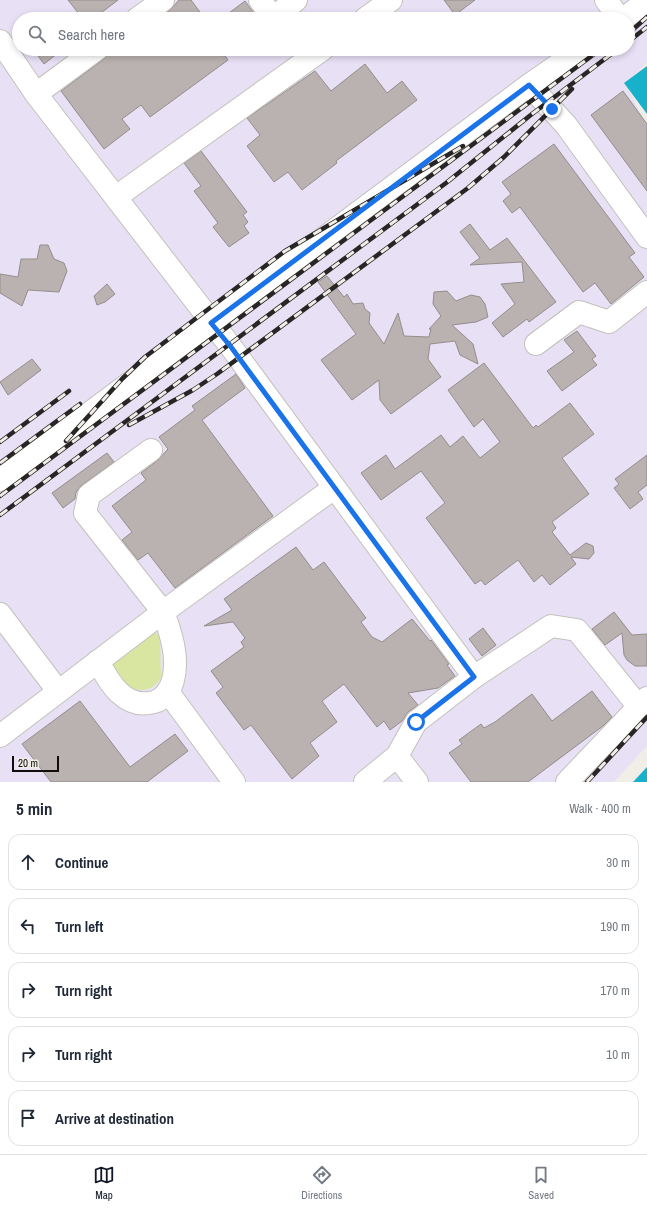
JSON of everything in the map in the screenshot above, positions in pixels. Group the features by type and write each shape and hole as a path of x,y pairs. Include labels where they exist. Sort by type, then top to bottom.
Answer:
{"lane":[{"path":"147,12 163,0"},
{"path":"260,0 269,12"},
{"path":"281,12 296,0"},
{"path":"375,12 391,0"},
{"path":"606,0 615,12"},
{"path":"632,12 647,1"},
{"path":"0,42 36,94 231,347 474,677"},
{"path":"36,94 88,56"},
{"path":"116,197 313,56"},
{"path":"0,480 529,85 571,56"},
{"path":"529,85 566,125 647,237"},
{"path":"536,344 579,312 609,322 647,292"},
{"path":"98,662 110,684 121,695 134,703 147,704 159,700 168,692 175,670 170,630 163,612 85,513 89,495 151,450"},
{"path":"0,736 163,612 334,488"},
{"path":"1,618 58,691"},
{"path":"365,782 397,756 416,722 474,677 551,626 577,630 643,702 567,782"},
{"path":"168,692 234,782"},
{"path":"397,756 417,782"}],"shaded area":[{"path":"0,0 647,0 647,63 625,83 647,126 647,746 614,782 0,782"}],"green space":[{"path":"154,630 160,638 161,677 155,685 148,689 140,690 131,688 118,676 114,667 113,657"}],"water":[{"path":"647,66 647,114 624,83"},
{"path":"647,767 647,782 633,782"}],"building":[{"path":"68,0 118,0 102,12 77,12"},
{"path":"179,0 191,0 200,12 167,12"},
{"path":"444,0 475,0 459,12 453,12"},
{"path":"245,1 253,12 230,12"},
{"path":"38,56 54,56 44,64"},
{"path":"106,56 225,56 228,60 150,117 141,105 122,119 130,129 104,149 61,91"},
{"path":"365,64 387,93 402,81 417,100 336,161 337,163 302,190 288,172 274,182 247,146 260,135 247,118 315,71 331,91"},
{"path":"623,91 647,124 647,191 591,115"},
{"path":"554,144 635,253 629,257 644,277 611,304 595,283 583,292 520,207 512,213 503,201 511,194 502,182"},
{"path":"201,151 247,212 243,215 248,222 244,226 249,233 229,247 213,227 218,223 194,191 201,186 184,163"},
{"path":"470,224 490,250 507,238 556,302 529,322 527,319 503,337 492,323 515,304 501,284 524,282 522,262 470,265 480,258 460,232"},
{"path":"40,245 48,245 54,259 64,263 67,271 59,292 28,290 22,306 0,293 0,274 18,277 21,259 37,259"},
{"path":"327,276 344,297 347,294 353,304 363,303 365,309 370,313 369,323 384,344 398,313 404,336 429,337 431,329 429,329 441,316 433,304 434,292 447,291 456,301 471,295 480,297 485,304 488,317 476,322 452,325 473,344 478,364 460,355 455,341 430,344 428,359 441,377 391,414 380,400 379,380 352,400 321,360 356,334 318,282"},
{"path":"107,284 115,294 105,302 97,305 94,296"},
{"path":"577,331 596,356 592,359 597,365 562,391 547,371 574,352 564,340"},
{"path":"32,359 41,370 8,395 0,382"},
{"path":"484,363 533,428 536,425 538,427 570,403 594,434 562,458 589,494 552,522 556,528 552,532 570,555 586,543 593,546 594,553 589,559 571,557 576,564 550,585 542,575 534,582 518,560 485,585 481,580 475,584 426,518 445,503 421,471 381,500 361,473 386,455 395,469 441,435 450,447 463,436 480,458 500,442 483,419 474,427 448,390"},
{"path":"236,374 245,388 202,420 273,516 175,588 148,553 138,560 122,540 132,532 112,506 146,480 141,473 158,460 168,449 159,437 195,410 192,406"},
{"path":"107,453 114,462 82,485 76,492 75,499 63,508 52,493"},
{"path":"647,455 647,485 638,492 643,499 630,509 614,488 619,484 615,479"},
{"path":"296,547 313,570 324,562 366,618 361,622 372,637 382,642 412,619 430,641 431,640 449,664 447,665 455,676 438,688 408,693 418,705 408,712 402,721 390,730 384,721 377,727 344,684 322,701 337,722 310,743 319,756 292,779 251,725 244,730 216,693 223,687 211,671 244,647 241,642 245,638 233,622 204,626 232,610 224,599"},
{"path":"614,612 632,635 647,634 647,666 635,666 627,660 624,655 622,633 605,645 592,629"},
{"path":"483,628 496,645 482,656 469,639"},
{"path":"592,691 612,717 603,726 528,782 471,782 449,753 462,744 459,740 481,724 484,728 495,722 532,694 552,721"},
{"path":"80,701 130,767 175,734 188,751 147,782 51,782 22,744"}],"railway":[{"path":"635,28 647,17"},
{"path":"635,36 647,27"},
{"path":"0,496 592,56"},
{"path":"0,515 446,183 532,114 609,56"},
{"path":"129,425 193,390 217,374 468,188 504,157 572,89"},
{"path":"66,441 122,379 145,357 285,251 463,146"},
{"path":"0,442 69,391"},
{"path":"0,463 80,404"},
{"path":"587,782 647,717"}],"route":[{"path":"416,722 474,677 231,347 211,323 529,85 552,109"}]}
